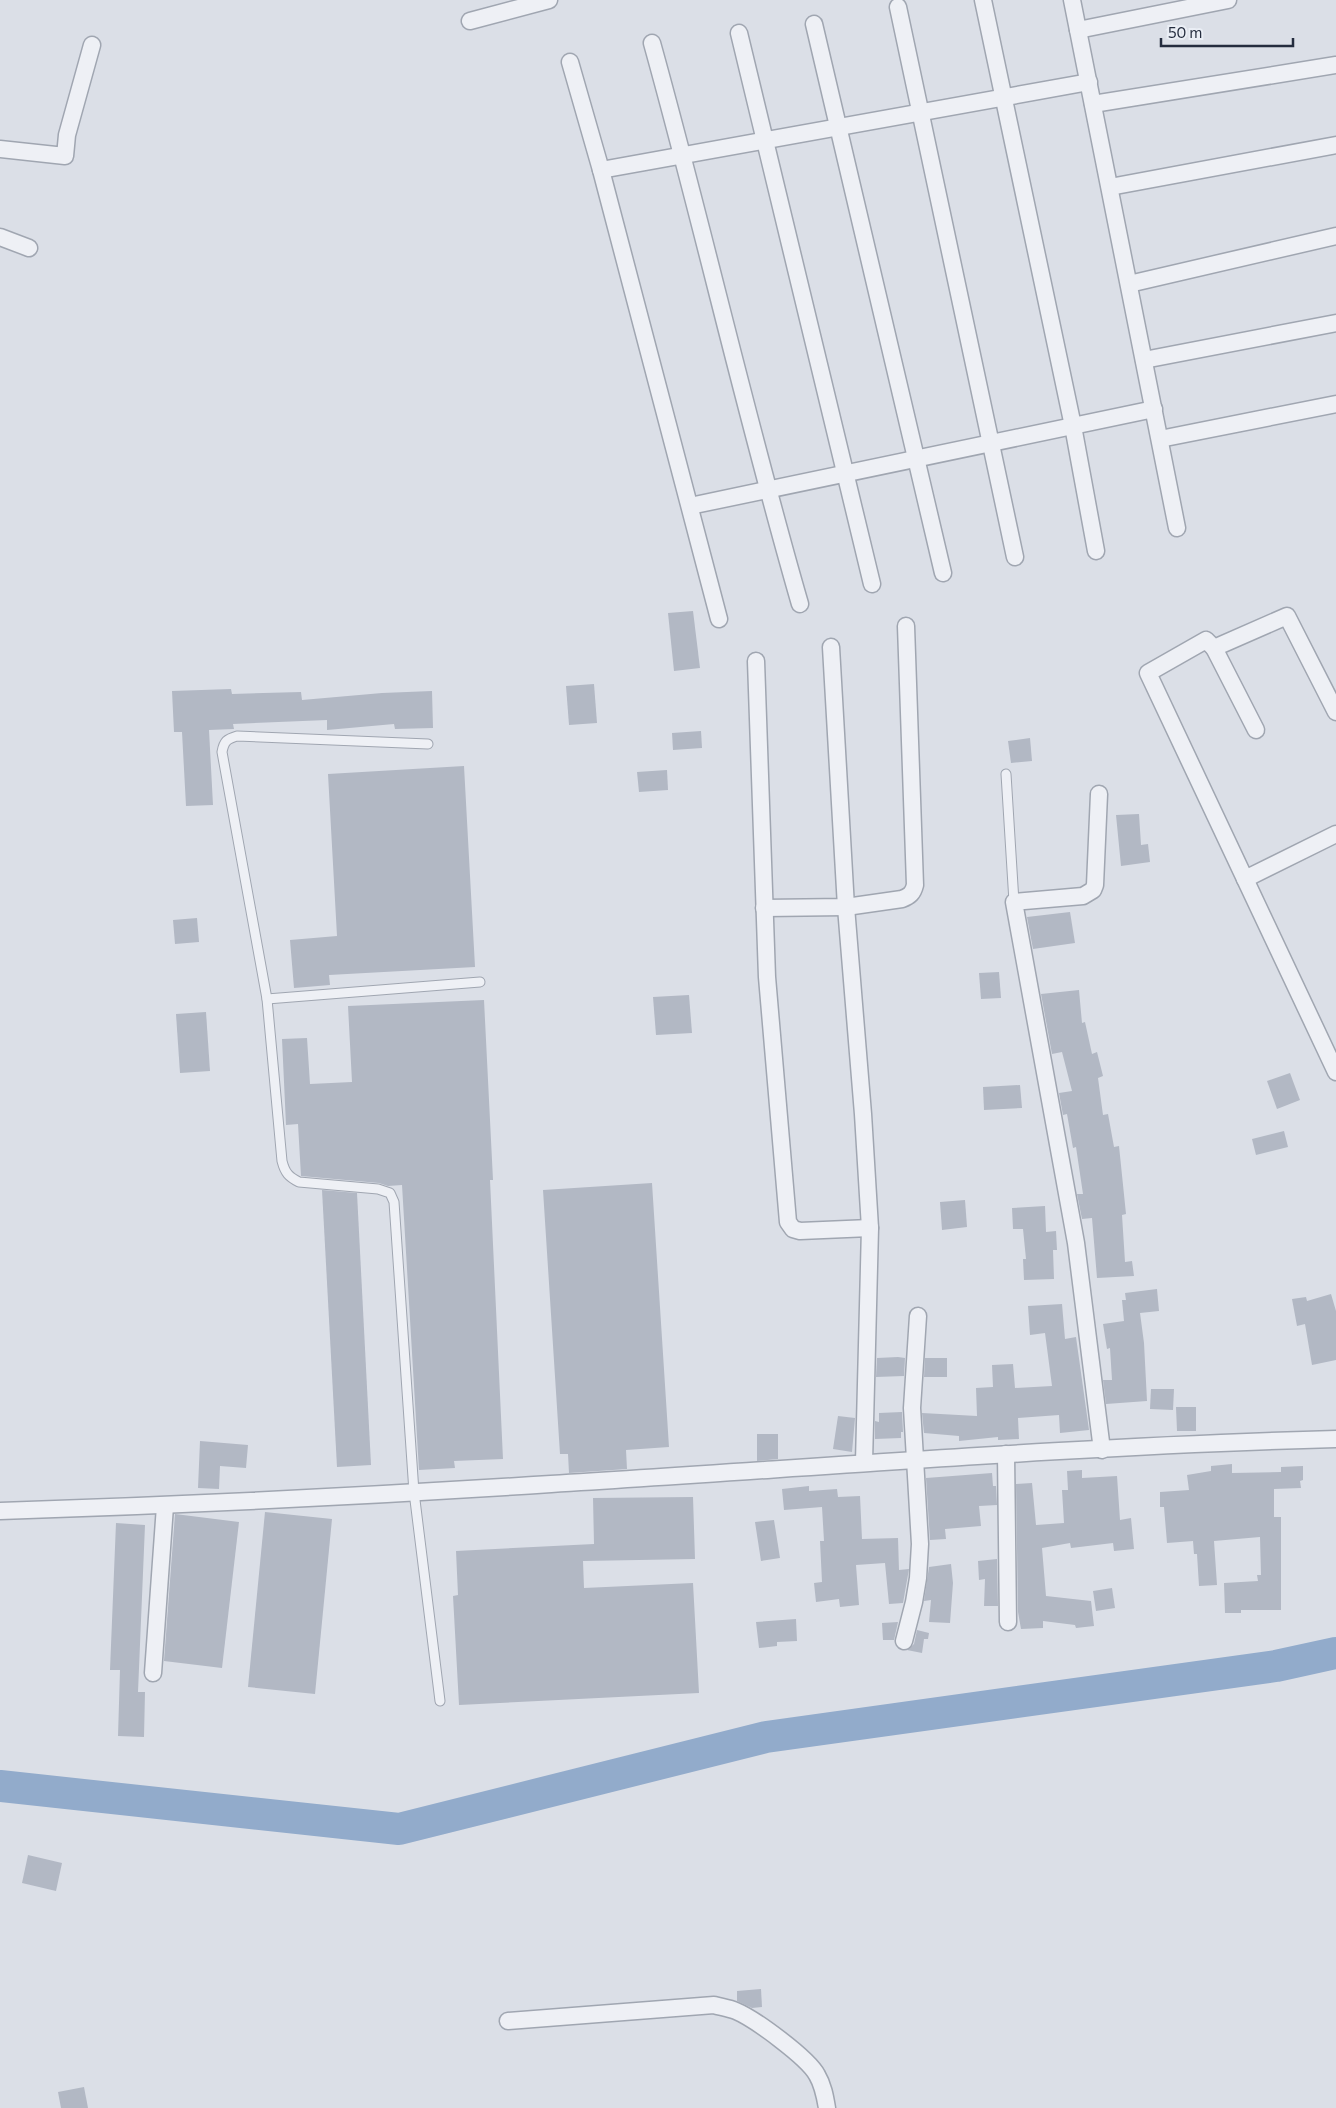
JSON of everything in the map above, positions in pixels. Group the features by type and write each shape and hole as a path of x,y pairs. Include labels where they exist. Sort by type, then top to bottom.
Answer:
{"street":[{"path":"983,0 1073,426 1096,551"},
{"path":"1072,0 1178,528"},
{"path":"1078,30 1228,0"},
{"path":"470,21 541,1"},
{"path":"898,7 1015,557"},
{"path":"814,24 942,573"},
{"path":"739,33 872,584"},
{"path":"652,43 683,154 767,491 800,604"},
{"path":"0,149 66,156 68,135 92,45"},
{"path":"570,62 601,170 720,619"},
{"path":"1093,104 1336,65"},
{"path":"601,170 1089,82"},
{"path":"1110,187 1336,145"},
{"path":"1129,284 1336,236"},
{"path":"0,238 29,248"},
{"path":"1144,360 1336,323"},
{"path":"1160,439 1336,404"},
{"path":"690,506 1154,409"},
{"path":"1214,648 1288,616 1336,712"},
{"path":"764,908 846,907 902,899 908,897 915,885 906,626"},
{"path":"1256,730 1214,648 1206,640 1148,672 1148,676 1336,1072"},
{"path":"832,648 846,907 863,1114 870,1228 864,1462"},
{"path":"756,661 767,977 788,1222 793,1229 800,1231 870,1228"},
{"path":"1099,794 1095,885 1093,890 1083,896 1014,902 1076,1243 1102,1450"},
{"path":"1245,879 1336,834"},
{"path":"904,1640 918,1578 920,1544 912,1408 918,1316"},
{"path":"0,1511 165,1506 414,1492 915,1459 1336,1439"},
{"path":"1006,1454 1008,1622"},
{"path":"153,1673 165,1506"},
{"path":"508,2021 714,2005 748,2017 791,2048 817,2073 825,2093 826,2108"}],"lane":[{"path":"428,744 237,736 228,739 224,743 222,752 267,999 284,1170 290,1178 300,1182 378,1189 390,1193 394,1202 414,1492 440,1702"},
{"path":"1006,774 1014,902"},
{"path":"267,999 480,982"}],"building":[{"path":"693,611 700,668 674,671 668,613"},
{"path":"594,684 597,723 569,725 566,686"},
{"path":"231,689 232,694 301,692 302,700 432,691 433,728 395,729 394,724 327,730 327,720 233,724 234,729 209,730 213,805 186,806 182,732 174,732 172,691"},
{"path":"701,731 702,748 673,750 672,733"},
{"path":"1030,738 1032,761 1011,763 1008,741"},
{"path":"464,766 475,967 329,975 330,985 294,988 290,940 337,936 328,774"},
{"path":"667,770 668,790 639,792 637,772"},
{"path":"1139,814 1141,845 1148,844 1150,862 1121,866 1116,815"},
{"path":"1070,912 1075,943 1033,949 1027,917"},
{"path":"197,918 199,942 175,944 173,920"},
{"path":"999,972 1001,998 981,999 979,973"},
{"path":"1079,990 1082,1023 1085,1022 1092,1054 1097,1052 1103,1076 1098,1078 1103,1115 1108,1114 1114,1147 1119,1146 1126,1214 1122,1215 1125,1262 1132,1261 1134,1276 1097,1278 1092,1218 1082,1219 1077,1194 1083,1194 1076,1147 1073,1148 1067,1114 1063,1115 1059,1093 1072,1091 1062,1052 1052,1054 1041,994"},
{"path":"689,995 692,1033 656,1035 653,997"},
{"path":"484,1000 493,1180 490,1180 503,1459 454,1461 455,1468 419,1470 402,1185 388,1186 379,1183 301,1176 298,1124 286,1125 282,1039 307,1038 310,1084 352,1082 348,1006"},
{"path":"206,1012 210,1071 180,1073 176,1014"},
{"path":"1290,1073 1300,1100 1277,1109 1267,1081"},
{"path":"1020,1085 1022,1108 984,1110 983,1087"},
{"path":"1284,1131 1288,1147 1256,1155 1252,1139"},
{"path":"652,1183 669,1447 626,1450 627,1469 569,1473 568,1454 560,1454 543,1190"},
{"path":"322,1190 357,1193 371,1465 337,1467"},
{"path":"965,1200 967,1227 942,1230 940,1202"},
{"path":"1045,1206 1046,1232 1056,1231 1057,1250 1053,1250 1054,1279 1024,1280 1023,1259 1026,1259 1023,1229 1013,1229 1012,1208"},
{"path":"1157,1289 1159,1311 1140,1313 1144,1343 1147,1401 1106,1404 1103,1380 1112,1380 1110,1348 1107,1349 1103,1324 1124,1321 1122,1300 1126,1300 1125,1293"},
{"path":"1331,1294 1336,1311 1336,1360 1312,1365 1305,1324 1297,1326 1292,1299 1306,1297 1307,1301"},
{"path":"1062,1304 1065,1339 1076,1337 1089,1430 1060,1433 1059,1415 1018,1418 1019,1439 998,1440 998,1437 959,1441 959,1436 924,1433 922,1413 977,1416 976,1388 993,1387 992,1365 1013,1364 1015,1388 1052,1386 1045,1333 1030,1335 1028,1306"},
{"path":"877,1358 905,1358 904,1376 876,1377"},
{"path":"925,1358 947,1358 947,1377 924,1377"},
{"path":"1151,1389 1174,1389 1173,1410 1150,1409"},
{"path":"1176,1407 1196,1407 1196,1431 1177,1431"},
{"path":"902,1412 903,1432 901,1432 901,1438 875,1439 875,1421 879,1422 879,1413"},
{"path":"838,1416 855,1418 852,1452 833,1449"},
{"path":"757,1434 778,1434 778,1459 757,1461"},
{"path":"200,1441 248,1445 246,1468 220,1466 219,1489 198,1488"},
{"path":"1232,1464 1232,1473 1281,1472 1281,1467 1303,1466 1303,1480 1300,1481 1301,1488 1274,1489 1274,1517 1281,1517 1281,1610 1241,1610 1241,1613 1225,1613 1224,1583 1258,1581 1257,1575 1261,1575 1260,1537 1214,1541 1217,1585 1199,1586 1197,1554 1194,1554 1193,1541 1167,1543 1164,1507 1160,1507 1160,1492 1189,1490 1187,1475 1211,1471 1211,1466"},
{"path":"1082,1470 1082,1478 1117,1476 1120,1520 1131,1518 1134,1549 1114,1551 1113,1543 1071,1548 1070,1543 1042,1548 1046,1596 1091,1601 1094,1626 1076,1628 1075,1625 1043,1621 1043,1628 1021,1629 1018,1612 1016,1484 1032,1483 1036,1525 1064,1523 1062,1490 1068,1490 1067,1471"},
{"path":"992,1473 993,1486 996,1486 997,1505 979,1506 981,1526 945,1529 946,1539 930,1540 926,1478"},
{"path":"809,1486 809,1491 837,1489 838,1497 860,1496 862,1539 898,1538 899,1570 909,1569 903,1603 889,1604 885,1563 856,1565 859,1605 840,1607 839,1599 816,1602 814,1583 822,1582 820,1541 824,1541 822,1507 784,1510 782,1489"},
{"path":"693,1497 695,1559 583,1561 584,1588 693,1583 699,1693 459,1705 453,1596 458,1595 456,1551 594,1544 593,1498"},
{"path":"265,1512 332,1519 315,1694 248,1687"},
{"path":"175,1514 239,1522 222,1668 164,1661"},
{"path":"774,1520 780,1558 761,1561 755,1522"},
{"path":"116,1523 145,1525 138,1692 145,1692 144,1737 118,1736 120,1670 110,1670"},
{"path":"997,1559 998,1606 984,1606 985,1579 979,1580 978,1561"},
{"path":"951,1564 953,1583 950,1623 929,1622 931,1600 924,1601 929,1567"},
{"path":"1112,1588 1115,1608 1096,1611 1093,1591"},
{"path":"796,1619 797,1641 777,1642 777,1646 759,1648 756,1622"},
{"path":"898,1622 894,1640 883,1640 882,1623"},
{"path":"917,1630 929,1633 928,1639 924,1639 922,1653 907,1650 914,1644"},
{"path":"28,1855 62,1863 56,1891 22,1883"},
{"path":"761,1989 762,2007 752,2008 737,2001 737,1991"},
{"path":"84,2087 88,2108 61,2108 58,2092"}],"waterway":[{"path":"0,1786 399,1829 766,1737 1276,1666 1336,1653"}]}
